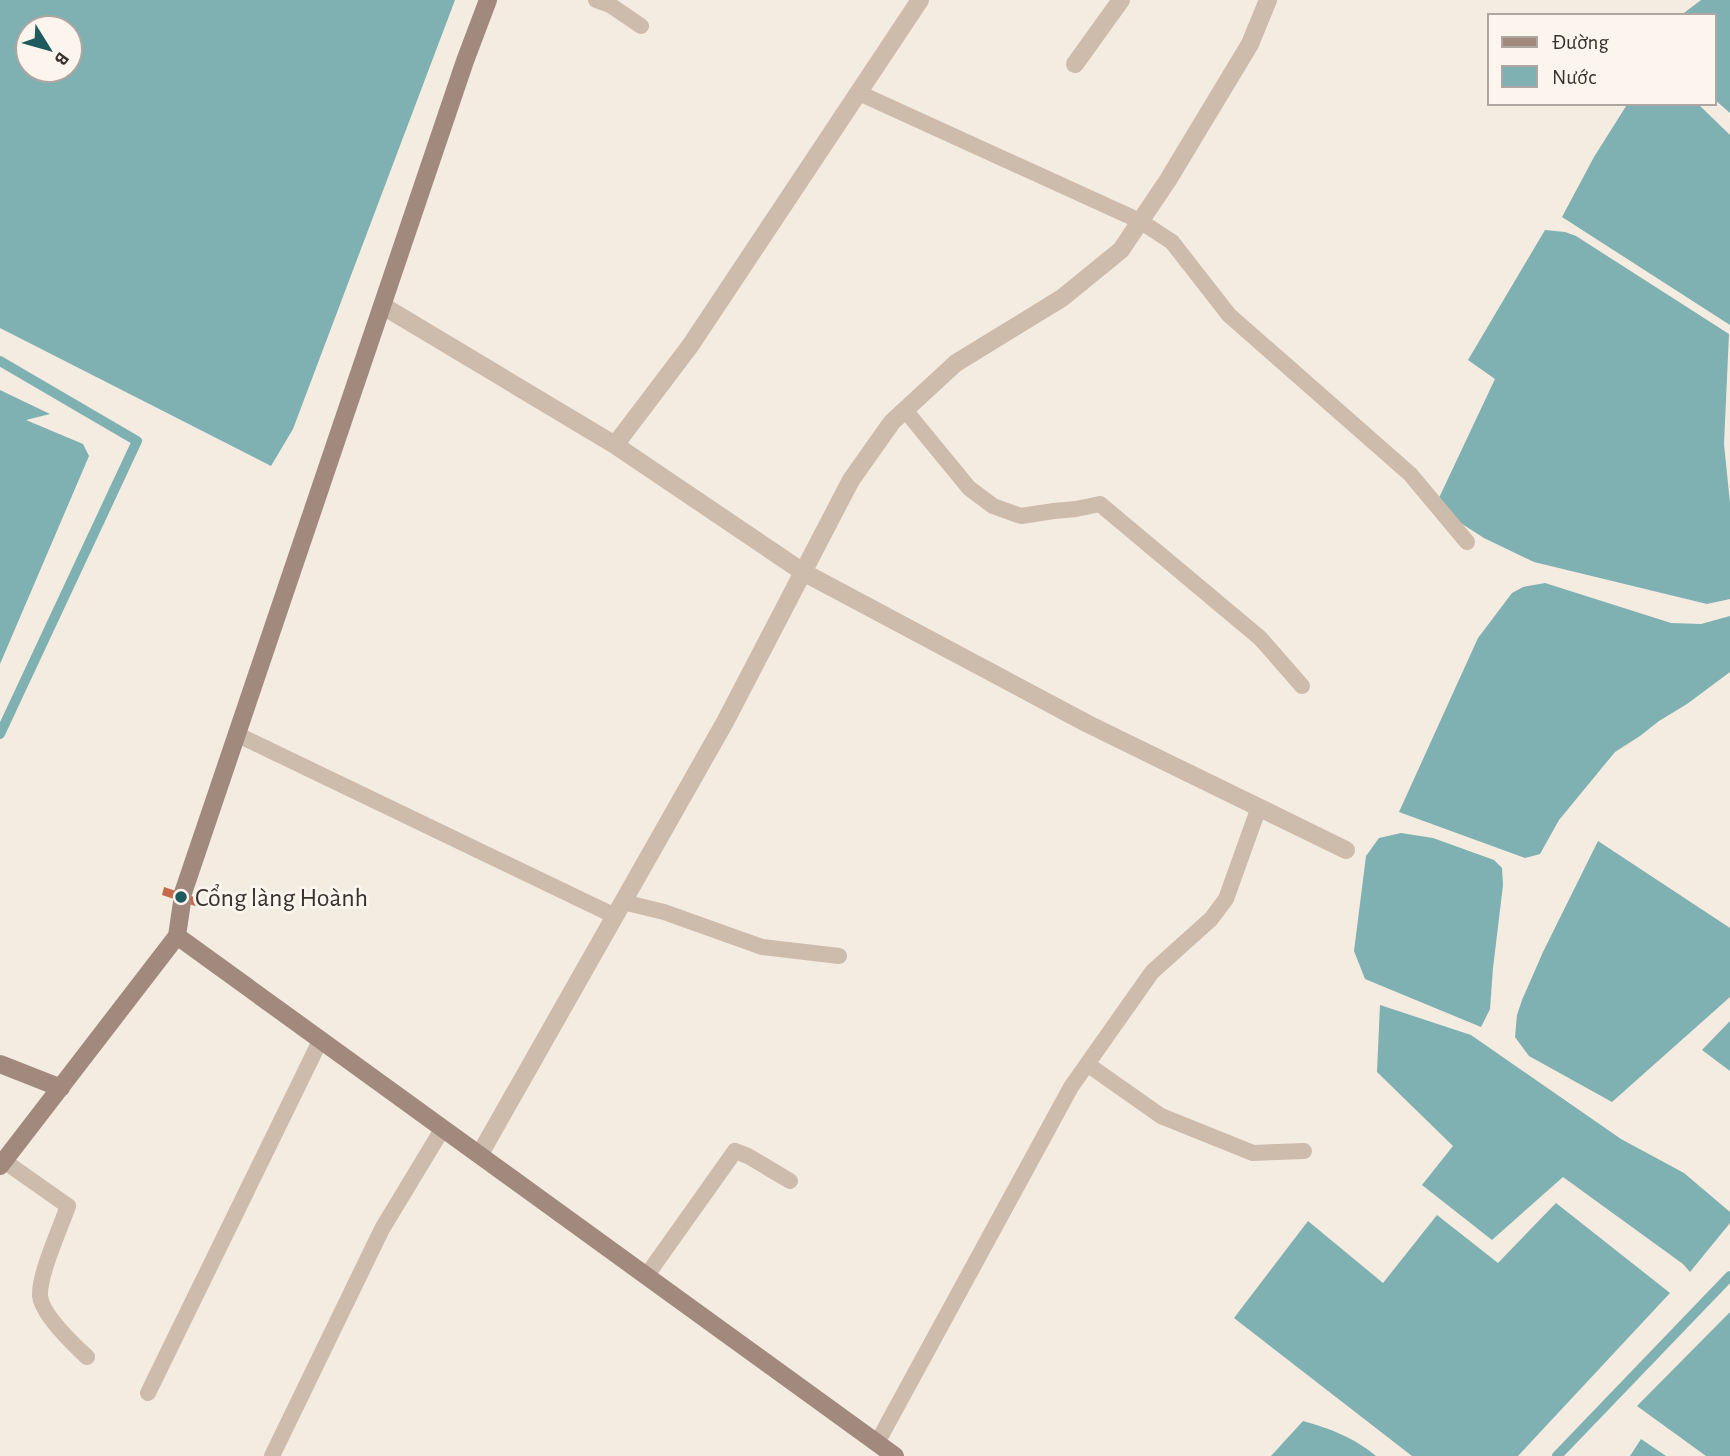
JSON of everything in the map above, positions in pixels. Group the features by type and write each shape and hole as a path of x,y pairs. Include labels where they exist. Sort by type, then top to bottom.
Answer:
{"street":[{"path":"2,1164 177,936 183,897 236,734 488,0"},
{"path":"615,445 690,346 920,0"},
{"path":"1075,64 1121,0"},
{"path":"480,1154 725,722 851,480 892,422 956,363 1062,298 1121,250 1168,180 1250,44 1265,1"},
{"path":"383,306 615,445 803,572 1088,724 1346,850"},
{"path":"177,936 895,1456"},
{"path":"0,1064 61,1088"}],"lane":[{"path":"596,0 610,5 640,26"},
{"path":"859,93 1140,221 1172,242 1229,315 1410,474 1467,542"},
{"path":"905,410 969,488 993,506 1021,516 1100,504 1261,638 1302,686"},
{"path":"236,734 619,909 664,912 761,947 839,956"},
{"path":"877,1443 1071,1087 1152,972 1211,919 1226,899 1259,807"},
{"path":"148,1393 321,1039"},
{"path":"1087,1064 1161,1116 1253,1153 1304,1151"},
{"path":"272,1456 382,1229 443,1128"},
{"path":"647,1275 735,1151 790,1181"},
{"path":"2,1164 68,1206 42,1277 40,1299 64,1335 87,1357"}],"water":[{"path":"0,0 455,0 293,429 271,466 0,328"},
{"path":"1701,0 1730,0 1730,113 1716,101 1716,14 1683,14"},
{"path":"1627,105 1699,105 1730,135 1730,325 1562,217 1594,157"},
{"path":"1545,230 1576,236 1729,334 1724,444 1730,503 1730,599 1707,604 1534,562 1484,538 1445,513 1438,500 1495,379 1468,360"},
{"path":"0,390 50,414 26,420 83,444 89,456 0,664"},
{"path":"1545,583 1671,623 1701,624 1730,616 1730,672 1615,752 1559,820 1540,854 1525,858 1399,812 1478,638 1512,593 1523,587"},
{"path":"1401,833 1433,838 1494,860 1502,868 1503,885 1490,1009 1481,1027 1365,979 1354,951 1366,856 1379,838"},
{"path":"1598,841 1730,928 1730,997 1612,1102 1529,1056 1515,1037 1517,1015 1522,1000"},
{"path":"1380,1005 1471,1035 1621,1139 1684,1173 1730,1212 1730,1223 1690,1272 1683,1264 1563,1177 1492,1240 1422,1185 1453,1146 1377,1072"},
{"path":"1730,1021 1730,1071 1702,1050"},
{"path":"1556,1203 1670,1293 1518,1456 1412,1456 1234,1318 1308,1221 1383,1283 1437,1215 1498,1263"},
{"path":"1730,1312 1730,1456 1706,1456 1637,1406"},
{"path":"1303,1421 1341,1434 1376,1456 1271,1456"},
{"path":"1641,1439 1666,1456 1630,1456"}],"building":[{"name":"Cổng làng Hoành","path":"164,887 200,899 198,907 162,895"}],"waterway":[{"path":"0,361 137,441 0,734"},
{"path":"1557,1456 1730,1276"}],"place":[{"name":"Cổng làng Hoành","path":"181,897"}]}
